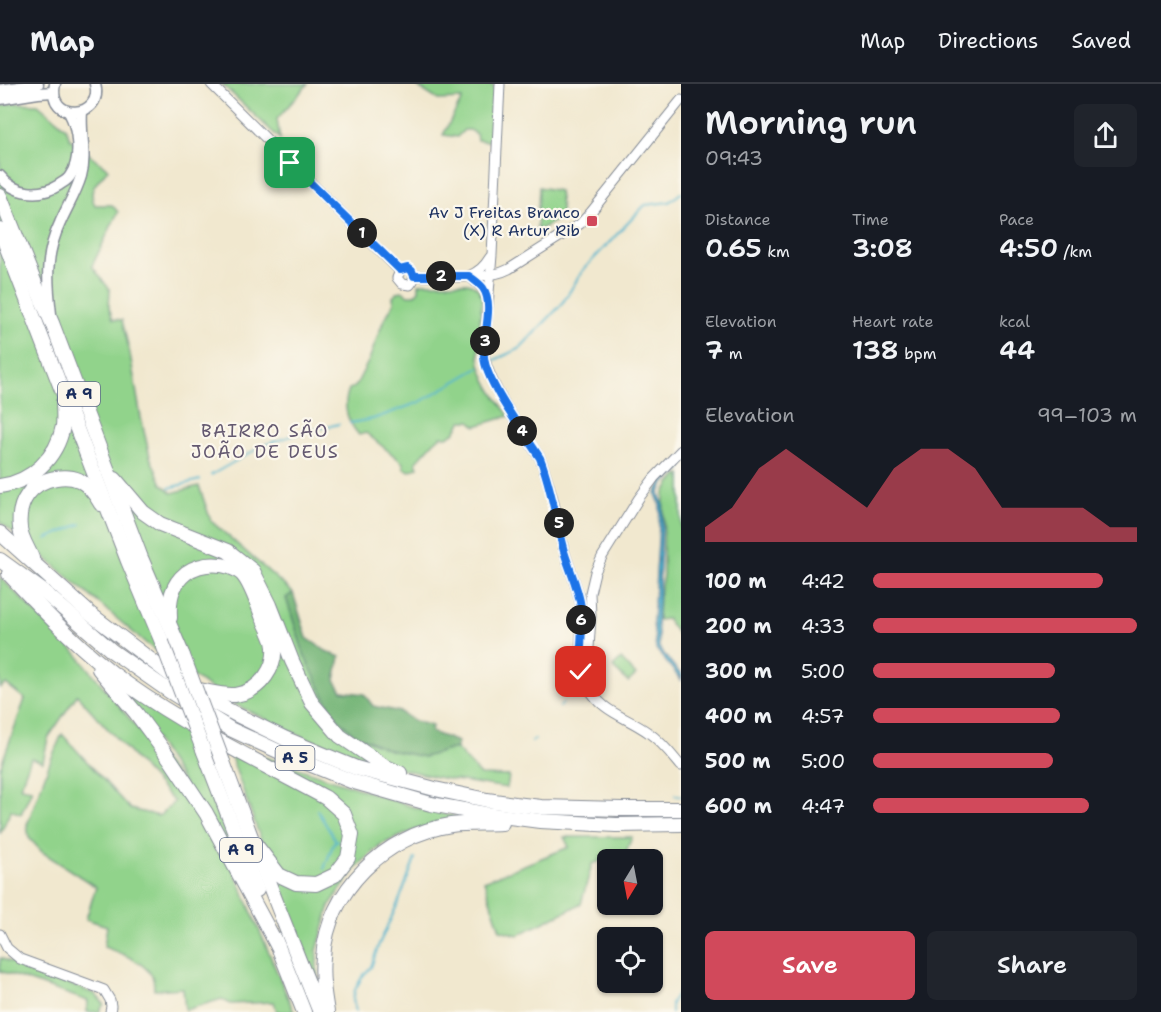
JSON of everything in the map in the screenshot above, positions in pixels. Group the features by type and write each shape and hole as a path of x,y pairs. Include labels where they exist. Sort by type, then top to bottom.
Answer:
{"highway":[{"name":"A 9","path":"0,196 52,323 141,558 183,656 291,943 320,1012"},
{"name":"A 9","path":"0,230 304,1012"},
{"path":"0,242 14,267"},
{"path":"0,486 25,478 42,466 55,449 63,426 63,404 57,380"},
{"path":"105,466 143,512 160,524 228,551 253,571 312,703 340,736 384,766 435,789"},
{"path":"34,562 21,535 20,511 24,498 31,489 45,480 61,477 78,480 95,494 116,530"},
{"name":"A 5","path":"0,533 89,613 189,689 286,739 356,768 487,800 541,807 677,809"},
{"path":"0,562 28,595 125,683 182,720 326,798 344,814 352,835 348,858 335,875 316,884 296,882 279,875 252,840"},
{"name":"A 5","path":"0,562 44,592 112,651 168,691 230,729 351,781 430,804 540,822 616,825 681,824"},
{"path":"171,629 170,600 177,582 196,567 213,564 228,566 242,574 273,643 273,662 264,679 251,690 236,695 189,689"},
{"path":"93,656 101,672 136,713 206,813 279,947"},
{"path":"327,1012 322,979 326,936 341,901 352,883 366,867 384,852 406,839 451,825 540,822"}],"main road":[{"path":"5,90 24,84"},
{"path":"5,90 38,84"},
{"path":"0,99 54,88 54,98 63,109 69,112 82,112 93,103 98,86"},
{"path":"0,176 16,189 32,194 49,191 66,180 76,164 77,154 74,121 69,112"},
{"path":"52,323 47,282 48,261 59,224 74,196 81,175 84,158 82,112"}],"street":[{"path":"211,84 400,270"},
{"path":"500,84 492,255 484,357 488,372 501,397 543,466 555,507 562,545 581,608 581,668 584,680 600,704 652,735 681,766"},
{"path":"414,276 469,276 504,272 575,227 584,221 681,100"},
{"path":"492,255 494,261 499,264 514,266"},
{"path":"469,276 480,271 492,255"},
{"path":"408,268 412,271 414,276 410,285 402,284 397,278 400,270 408,268"},
{"path":"469,276 484,289 488,299"},
{"path":"589,648 590,592 595,572 602,557 648,486 681,450"},
{"path":"0,934 7,948 23,960 104,990 110,1000 110,1012"},
{"path":"105,1012 110,1000"}],"green space":[{"path":"222,84 308,84 277,119 280,139"},
{"path":"413,84 492,84 495,89 493,142 477,140 476,134 470,130 464,130 457,137 443,135 462,99 438,100"},
{"path":"15,103 38,104 66,128 70,139 108,169 95,185 93,199 95,205 112,205 118,212 92,266 110,290 109,308 113,319 122,320 150,457 162,484 172,493 199,486 211,521 293,593 286,598 334,715 423,757 456,748 480,775 509,776 507,788 441,778 396,768 305,738 230,702 148,645 0,522 0,106"},
{"path":"539,187 559,191 562,217 537,231"},
{"path":"468,283 479,290 482,297 479,358 483,374 509,416 476,426 470,421 462,421 454,433 447,437 441,436 434,442 416,462 418,467 410,471 404,469 403,463 366,433 359,435 347,414 346,402 349,389 355,387 369,360 383,322 394,303 393,297 402,291 408,295 414,295 419,290 419,284"},
{"path":"681,474 681,639 667,619 658,620 663,575 664,494 671,482"},
{"path":"0,577 76,653 186,789 233,868 294,1012 277,1012 274,1002 230,1004 222,999 185,1010 183,988 154,990 152,976 143,966 104,947 107,926 86,919 96,887 42,852 29,838 27,825 62,734 130,809 159,816 174,802 77,695 48,738 43,762 31,758 20,787 32,789 21,814 11,810 0,834 0,768 25,699 6,684 0,688"},
{"path":"293,593 307,638 340,657 335,680 342,691 364,694 373,706 400,712 414,721 432,726 431,732 458,742 456,748 424,757 389,750 354,734 334,715 305,657 286,598"},
{"path":"621,659 636,675 628,682 613,667"},
{"path":"122,689 185,729 241,870"},
{"path":"230,754 268,758 416,808 471,820 415,830 380,845 355,869 330,905 317,951 317,996"},
{"path":"564,837 632,837 627,849 597,849 597,862 592,864 581,904 518,935 500,930 484,881 569,847"},
{"path":"0,958 95,994 104,1004 99,1012 87,1012 88,1001 0,971"}],"water":[{"path":"681,465 681,469 664,483 659,494 663,504 657,621 659,648 681,675 681,680 656,649 653,622 660,509 656,494 661,482"}],"waterway":[{"path":"490,362 519,349 562,304 583,270 645,205 669,202 681,193"},
{"path":"350,423 373,419 420,402 480,367"},
{"path":"211,475 264,445 300,433 339,424"},
{"path":"169,488 200,480"},
{"path":"46,539 81,524"},
{"path":"560,707 563,703"},
{"path":"675,795 681,796"},
{"path":"317,810 336,841"},
{"path":"324,869 334,842 338,841"},
{"path":"356,1012 353,1000 355,990 371,967 415,859"},
{"path":"671,1012 671,1003 681,988"}],"place":[{"name":"Av J Freitas Branco (X) R Artur Rib","path":"592,221"}],"district":[{"name":"BAIRRO SÃO JOÃO DE DEUS","path":"265,441"}],"route":[{"path":"290,163 400,270 408,268 414,276 469,276 484,289 488,299 484,357 488,372 501,397 543,466 555,507 562,545 581,608 581,672"}]}
